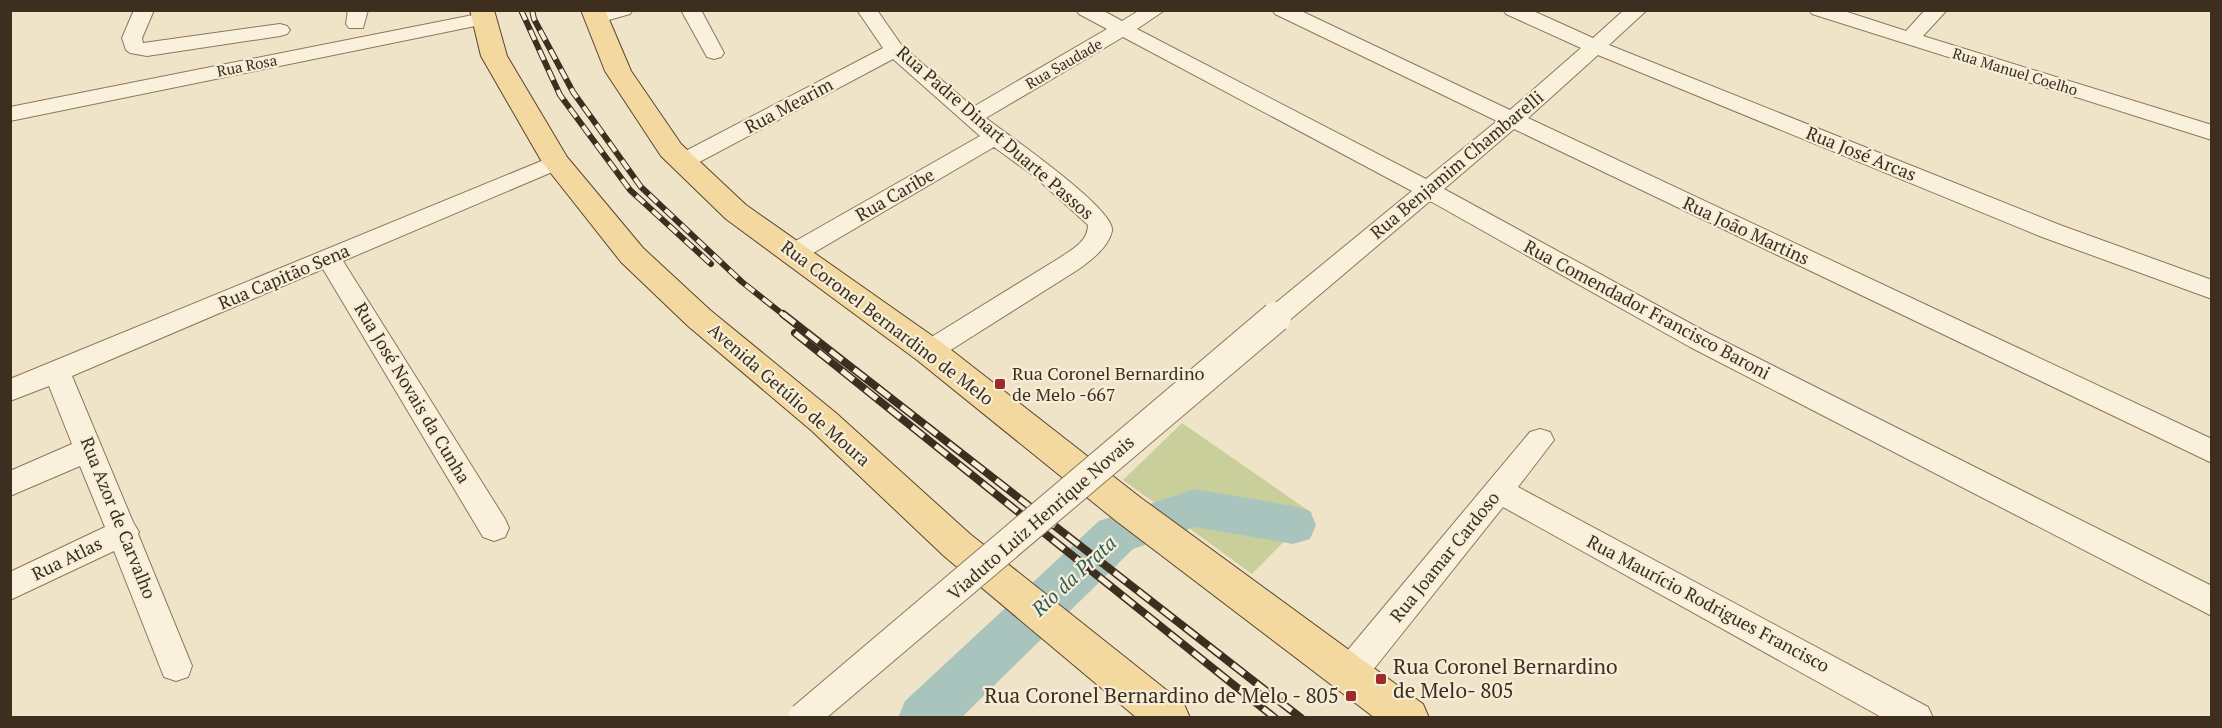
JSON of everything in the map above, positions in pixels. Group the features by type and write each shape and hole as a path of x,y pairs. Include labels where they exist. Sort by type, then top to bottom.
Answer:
{"main road":[{"name":"Rua Coronel Bernardino de Melo","path":"604,13 618,71 658,132 682,162 736,212 929,351 1128,509 1408,717"},
{"name":"Avenida Getúlio de Moura","path":"483,15 495,56 556,162 632,255 699,318 824,422 957,544 1169,717"}],"street":[{"path":"144,10 132,38 133,46 137,49 147,50 280,30"},
{"path":"691,10 714,53"},
{"name":"Rua Padre Dinart Duarte Passos","path":"867,10 895,50 973,116 995,138 1083,205 1100,224 1100,232 1089,249 929,351"},
{"name":"Rua Comendador Francisco Baroni","path":"1086,10 1428,190 1699,340 2211,602"},
{"name":"Rua Saudade","path":"973,116 1155,10"},
{"name":"Rua João Martins","path":"1282,10 2211,452"},
{"name":"Rua José Arcas","path":"1513,10 1596,47 2051,231 2211,290"},
{"name":"Rua Benjamim Chambarelli","path":"1276,317 1512,120 1637,10"},
{"name":"Rua Manuel Coelho","path":"1819,10 2211,133"},
{"path":"1909,39 1937,10"},
{"name":"Rua Rosa","path":"10,114 483,15"},
{"name":"Rua Mearim","path":"682,162 895,50"},
{"name":"Rua Caribe","path":"794,253 995,138"},
{"name":"Rua Capitão Sena","path":"10,391 556,162"},
{"name":"Rua José Novais da Cunha","path":"329,258 494,528"},
{"name":"Viaduto Luiz Henrique Novais","path":"803,717 909,630 1276,317"},
{"name":"Rua Azor de Carvalho","path":"57,372 124,532 176,666"},
{"name":"Rua Joamar Cardoso","path":"1350,674 1540,440"},
{"path":"10,484 90,449"},
{"name":"Rua Maurício Rodrigues Francisco","path":"1499,491 1916,717"},
{"name":"Rua Atlas","path":"10,587 124,532"}],"green space":[{"path":"1182,423 1312,513 1252,574 1123,480"}],"waterway":[{"name":"Rio da Prata","path":"924,718 1116,535 1195,508 1293,525"}],"railway":[{"path":"521,10 560,95 630,190 711,264"},
{"path":"532,10 534,19 573,92 641,187 742,282 785,316"},
{"path":"783,314 1301,718"},
{"path":"795,333 1275,718"}],"place":[{"name":"Rua Coronel Bernardino de Melo -667","path":"1000,384"},
{"name":"Rua Coronel Bernardino de Melo- 805","path":"1381,679"},
{"name":"Rua Coronel Bernardino de Melo - 805","path":"1351,696"}]}
